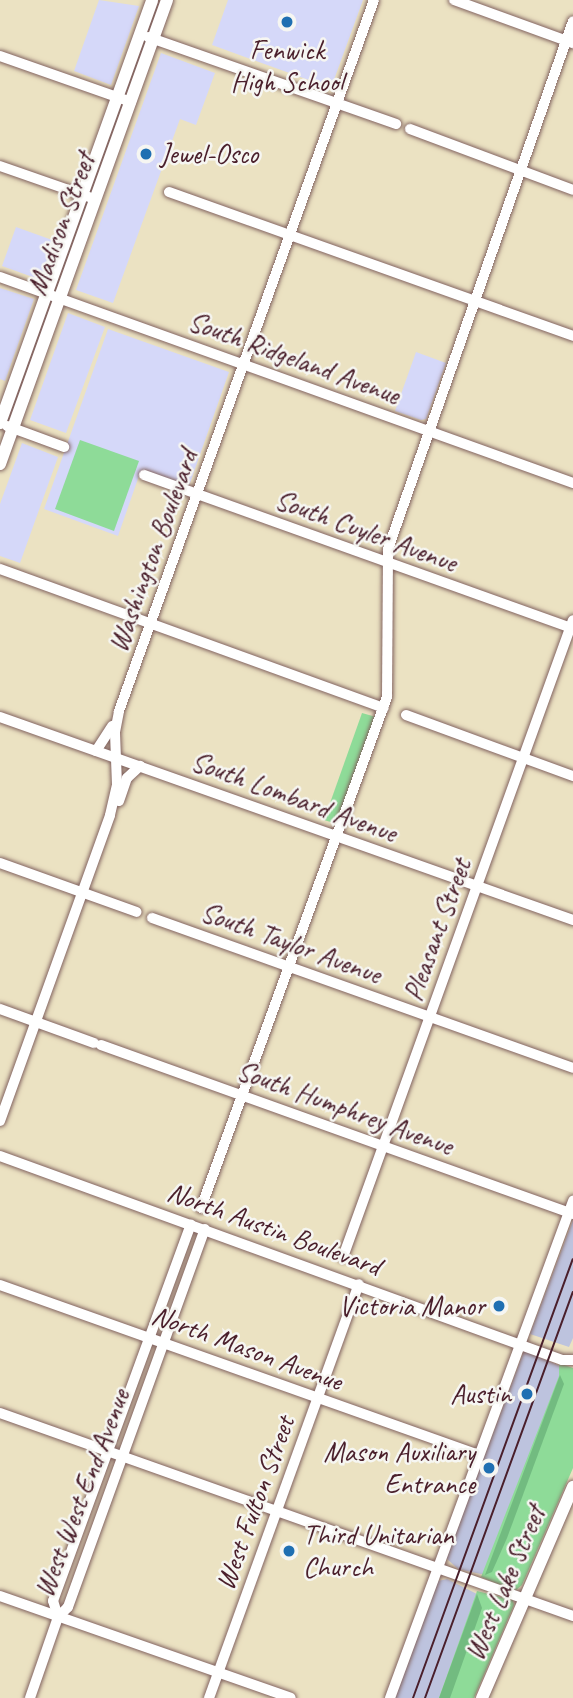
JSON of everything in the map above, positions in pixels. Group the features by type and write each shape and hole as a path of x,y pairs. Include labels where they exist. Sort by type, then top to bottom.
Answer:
{"main road":[{"name":"Madison Street","path":"4,425 24,396 82,195 151,0"},
{"name":"Madison Street","path":"0,464 6,389 53,296 95,200 166,3"},
{"name":"West Lake Street","path":"482,1698 573,1487"}],"street":[{"path":"151,0 166,3"},
{"name":"Washington Boulevard","path":"0,1121 110,815 119,711 374,0"},
{"path":"454,0 569,41"},
{"path":"201,1208 384,708 391,678 388,549 519,170 569,41 573,20"},
{"path":"140,34 396,124"},
{"path":"0,55 131,102"},
{"path":"410,129 573,190"},
{"path":"0,166 95,200"},
{"path":"169,192 573,336"},
{"name":"South Ridgeland Avenue","path":"0,277 573,483"},
{"path":"6,389 24,396"},
{"path":"4,425 64,447"},
{"name":"South Cuyler Avenue","path":"144,475 387,563 572,626"},
{"path":"0,569 384,708"},
{"name":"Pleasant Street","path":"343,1257 572,626"},
{"path":"96,751 107,740 119,711"},
{"path":"405,715 573,776"},
{"name":"South Lombard Avenue","path":"0,717 573,920"},
{"path":"110,815 127,778 140,766"},
{"path":"0,863 138,912"},
{"name":"South Taylor Avenue","path":"152,918 573,1068"},
{"name":"South Humphrey Avenue","path":"0,1009 570,1213"},
{"name":"North Austin Boulevard","path":"0,1156 532,1346 565,1353 573,1360"},
{"path":"390,1698 441,1569 479,1455 573,1201"},
{"name":"West West End Avenue","path":"58,1617 53,1601 191,1224"},
{"name":"West West End Avenue","path":"58,1617 68,1606 205,1229"},
{"name":"North Mason Avenue","path":"0,1284 479,1455"},
{"name":"West Fulton Street","path":"209,1698 359,1284"},
{"path":"0,1413 573,1616"},
{"path":"0,1596 291,1698"},
{"path":"30,1698 58,1617"}],"shaded area":[{"path":"99,0 139,6 111,85 74,71"},
{"name":"Fenwick High School","path":"228,0 363,0 331,88 212,45"},
{"path":"161,53 215,73 196,125 180,119 113,303 76,290"},
{"path":"16,227 55,241 41,280 2,266"},
{"path":"0,288 34,299 5,381 0,379"},
{"path":"68,313 105,327 66,433 30,420"},
{"path":"108,329 229,372 189,486 140,473 118,536 44,509"},
{"path":"416,352 446,363 426,419 421,420 395,411"},
{"path":"22,443 58,457 20,563 0,556 0,504"},
{"path":"573,1220 573,1338 569,1347 530,1334"},
{"path":"524,1351 560,1366 560,1375 485,1575 458,1569 446,1558"},
{"path":"447,1579 477,1594 439,1698 395,1698 438,1581"}],"green space":[{"path":"80,440 139,461 114,531 55,509"},
{"path":"362,713 376,717 337,824 324,820"},
{"path":"559,1363 573,1368 573,1468 522,1585 515,1591 481,1577 559,1376"},
{"path":"560,1375 564,1384 507,1538 492,1572 485,1575"},
{"path":"477,1591 513,1600 514,1605 474,1698 439,1698"},
{"path":"477,1594 482,1608 450,1698 439,1698"}],"railway":[{"path":"413,1698 573,1259"},
{"path":"425,1698 573,1292"}],"place":[{"name":"Fenwick High School","path":"287,22"},
{"name":"Jewel-Osco","path":"146,154"},
{"name":"Victoria Manor","path":"499,1306"},
{"name":"Austin","path":"527,1394"},
{"name":"Mason Auxiliary Entrance","path":"489,1468"},
{"name":"Third Unitarian Church","path":"289,1551"}]}
